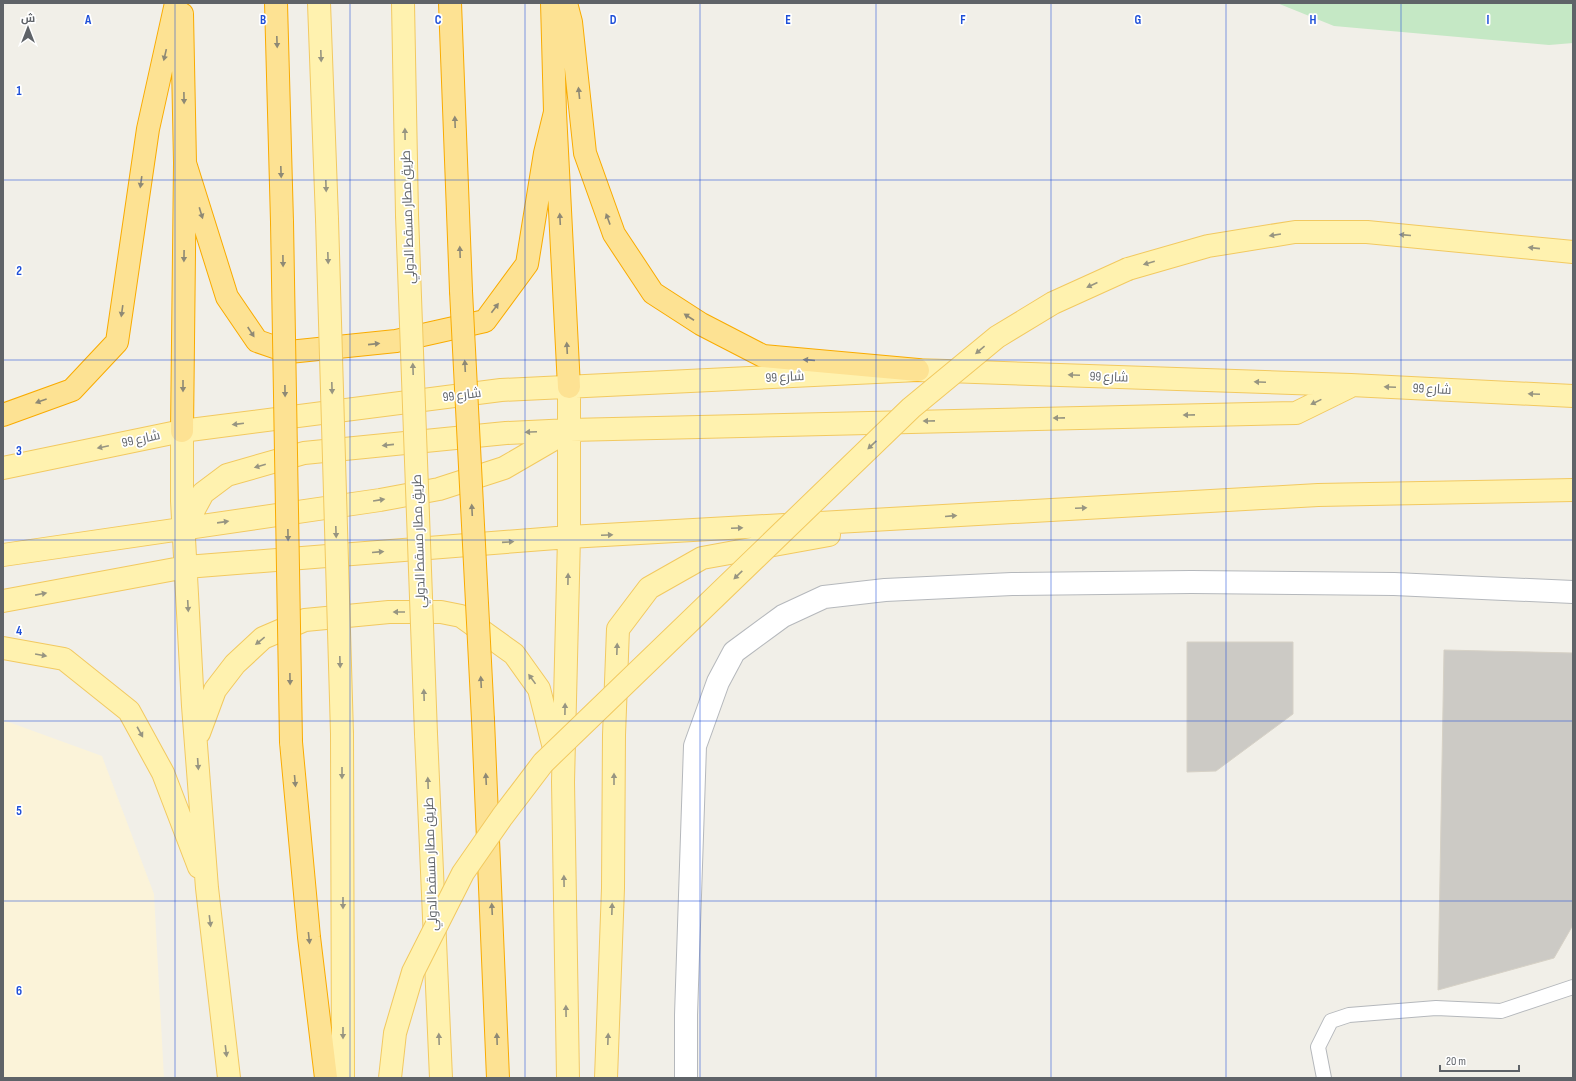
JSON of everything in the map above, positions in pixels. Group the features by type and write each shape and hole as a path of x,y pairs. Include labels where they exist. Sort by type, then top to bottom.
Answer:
{"highway":[{"path":"3,415 72,390 117,342 148,129 176,3"},
{"path":"182,3 185,163 182,431"},
{"path":"276,3 282,222 292,742 309,937 326,1078"},
{"path":"450,3 498,1078"},
{"path":"552,3 555,112 569,387"},
{"path":"566,3 571,22 585,153 614,234 653,293 701,324 762,356 918,370"},
{"path":"185,163 227,297 257,341 289,352 396,341 485,321 527,264 545,153 555,112"}],"main road":[{"path":"319,3 327,219 342,734 343,1078"},
{"name":"طريق مطار مسقط الدولي","path":"403,3 407,215 440,1078"},
{"path":"390,1078 394,1033 413,972 463,873 502,817 543,763 911,408 997,337 1053,303 1128,269 1208,246 1295,232 1368,232 1573,252"},
{"name":"99 شارع","path":"3,468 182,431 501,390 918,370 1351,385 1573,396"},
{"path":"184,528 203,493 227,475 304,453 506,433 570,430 1296,412 1351,385"},
{"path":"568,1078 563,782 570,430 569,387"},
{"path":"3,555 380,500 439,489 504,468 570,430"},
{"path":"182,431 186,567 206,888 229,1078"},
{"path":"3,601 186,567 568,537 924,518 1009,511 1318,495 1573,490"},
{"path":"606,1078 613,888 614,735 618,629 649,588 702,558 924,518"},
{"path":"196,739 214,690 235,664 263,638 305,620 388,612 441,612 461,616 514,654 539,689 563,782"},
{"path":"3,648 64,659 129,711 163,773 206,888"}],"street":[{"path":"686,1078 695,746 718,682 734,652 783,616 824,597 885,590 1012,584 1192,582 1355,584 1573,592"}],"lane":[{"path":"1324,1078 1318,1047 1331,1021 1349,1014 1436,1008 1501,1011 1573,987"}],"green space":[{"path":"1277,3 1573,3 1573,43 1549,45 1334,26"}],"sand":[{"path":"3,720 102,756 154,894 164,1078 3,1078"}],"building":[{"path":"1187,642 1293,642 1293,714 1216,771 1187,772"},
{"path":"1444,650 1573,653 1573,925 1554,958 1438,990"}]}
